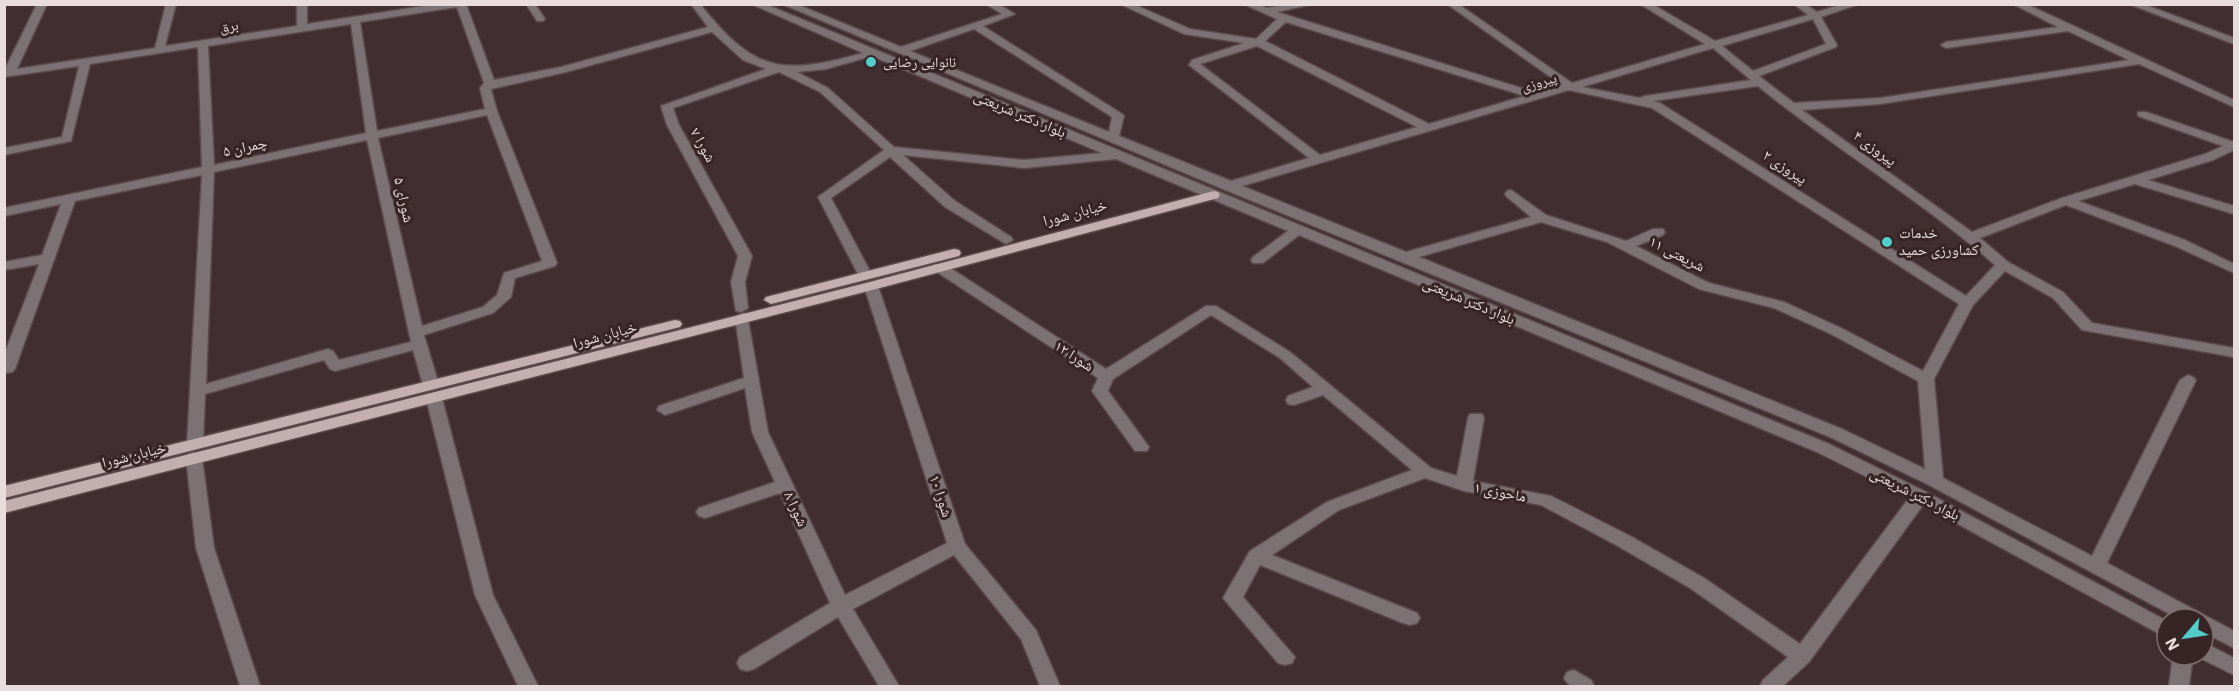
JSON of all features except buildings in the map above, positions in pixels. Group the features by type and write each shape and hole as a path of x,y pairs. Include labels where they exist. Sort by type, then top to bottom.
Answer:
{"main road":[{"name":"خیابان شورا","path":"4,492 194,451 432,392 868,280 1006,240 1198,189"},
{"name":"خیابان شورا","path":"868,280 939,267 1214,195"},
{"name":"خیابان شورا","path":"4,507 194,451"}],"street":[{"path":"7,74 42,4"},
{"path":"159,51 171,4"},
{"path":"302,4 302,29"},
{"path":"460,4 490,84"},
{"name":"برق","path":"7,74 460,4"},
{"path":"530,4 540,19"},
{"path":"695,4 715,28 744,56 754,62 780,68 814,69 873,53"},
{"name":"بلوار دکتر شریعتی","path":"756,4 1823,448 1920,496 2155,623"},
{"name":"بلوار دکتر شریعتی","path":"786,4 1836,433 1935,481 2173,607"},
{"path":"899,51 1010,14 990,4"},
{"path":"1124,4 1188,32 1258,42 1430,129"},
{"path":"1248,4 1284,18 1540,97"},
{"path":"1266,11 1309,4"},
{"path":"1451,4 1574,88"},
{"name":"پیروزی ۴","path":"1644,4 1716,46 1791,107 1971,237 2003,265 2058,295 2087,327 2235,353"},
{"path":"1636,100 1756,79 1832,45 1816,16 1798,4"},
{"name":"پیروزی","path":"1230,186 1574,88 1855,4"},
{"path":"2017,4 2235,104"},
{"path":"2133,4 2235,40"},
{"path":"1284,18 1258,42 1196,62 1194,65 1319,160"},
{"name":"شورای ۵","path":"355,20 372,137 418,339 484,595 528,687"},
{"path":"976,26 1118,116 1113,138"},
{"path":"196,391 328,354 335,366 418,339 488,310 504,297 509,276 550,263 491,111 485,88 490,84 562,70 715,28"},
{"path":"1946,45 2072,28"},
{"path":"203,44 208,166 194,451 205,548 250,687"},
{"path":"1791,107 1880,101 2141,61"},
{"path":"4,152 67,139 86,62"},
{"path":"780,68 825,90 950,204 1006,240"},
{"name":"شورا ۷","path":"741,313 738,282 745,256 673,125 667,106 780,68"},
{"name":"پیروزی ۲","path":"1574,88 1656,105 1967,303"},
{"name":"چمران ۵","path":"4,212 208,166 372,137 491,111"},
{"path":"2142,114 2235,146"},
{"path":"1041,123 1057,116"},
{"path":"1971,237 2066,201 2132,179 2209,158 2235,146"},
{"path":"892,150 1024,164 1118,155"},
{"name":"شورا ۱۰","path":"892,150 824,197 868,280 957,546 1029,635 1050,687"},
{"path":"2132,179 2235,210"},
{"path":"1198,189 1230,186"},
{"path":"1214,195 1230,186"},
{"path":"1511,194 1541,218"},
{"path":"7,369 69,199"},
{"path":"2066,201 2180,243 2235,269"},
{"path":"1405,257 1541,218"},
{"name":"شریعتی ۱۱","path":"1541,218 1612,239 1704,286 1779,305 1926,379"},
{"path":"1258,260 1297,230"},
{"path":"1625,246 1658,232"},
{"path":"4,266 47,258"},
{"path":"1935,481 1926,379 1967,303 2003,265"},
{"name":"شورا ۱۲","path":"939,267 1106,376 1211,309"},
{"name":"ماحوزی ۱","path":"1211,309 1285,355 1425,472 1464,485 1545,500 1624,541 1697,583 1802,656"},
{"name":"شورا ۸","path":"741,313 760,432 841,606 889,687"},
{"path":"1106,376 1100,391 1141,447"},
{"path":"665,410 752,380"},
{"path":"2096,566 2188,380"},
{"path":"1294,400 1324,388"},
{"path":"1464,485 1476,418"},
{"path":"1285,657 1233,598 1256,556 1333,506 1425,472"},
{"path":"705,512 784,485"},
{"path":"1770,687 1802,656 1920,496"},
{"path":"747,663 841,606 957,546"},
{"path":"1256,556 1410,618"},
{"path":"2215,629 2235,640"},
{"path":"2215,656 2235,667"},
{"path":"2179,687 2182,667"}],"place":[{"name":"نانوایی رضایی","path":"871,62"},
{"name":"خدمات کشاورزی حمید","path":"1887,242"}]}
